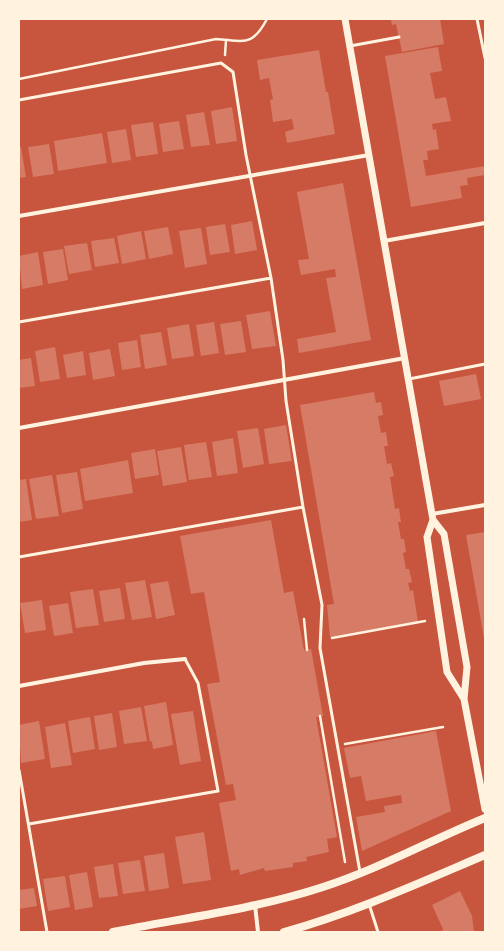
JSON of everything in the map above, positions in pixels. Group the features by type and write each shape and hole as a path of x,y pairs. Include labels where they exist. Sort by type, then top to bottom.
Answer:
{"main road":[{"path":"113,932 255,904 323,887 360,874 485,818"},
{"path":"284,932 314,924 369,904 485,855"}],"street":[{"path":"346,19 432,517 427,537 447,672 464,699"},
{"path":"19,216 369,155"},
{"path":"384,241 485,223"},
{"path":"19,428 285,381 405,358"},
{"path":"432,517 485,505"},
{"path":"432,517 444,534 467,668 464,699 485,808"},
{"path":"19,686 144,663 185,659"},
{"path":"255,904 258,932"}],"lane":[{"path":"477,19 485,58"},
{"path":"350,46 399,37"},
{"path":"19,100 222,63 233,72 250,176 271,278 285,381 286,401 303,506 322,605 320,648 360,874"},
{"path":"19,322 271,278"},
{"path":"409,379 485,364"},
{"path":"19,557 303,506"},
{"path":"29,824 218,791 198,683 185,659"},
{"path":"19,770 47,932"},
{"path":"369,904 378,932"}],"path":[{"path":"19,79 216,39 240,41 251,40 259,35 267,19"},
{"path":"222,63 225,56 226,40"},
{"path":"304,619 308,650"},
{"path":"332,638 425,621"},
{"path":"320,716 345,862"},
{"path":"344,745 444,727"}],"building":[{"path":"391,19 440,19 444,44 402,52 396,24 392,25"},
{"path":"438,47 442,71 430,73 435,99 446,97 451,121 432,124 433,130 436,129 439,149 427,151 428,160 423,160 426,176 485,166 485,175 467,178 468,185 460,186 462,198 411,207 385,56"},
{"path":"319,50 335,134 287,143 285,132 294,129 292,119 273,122 270,100 273,99 269,78 260,80 257,60"},
{"path":"232,107 237,141 216,144 211,111"},
{"path":"204,112 210,145 191,147 186,115"},
{"path":"179,121 184,149 163,152 159,124"},
{"path":"153,122 158,154 136,157 131,125"},
{"path":"126,129 131,160 112,163 107,132"},
{"path":"102,133 107,163 58,171 54,141"},
{"path":"49,144 54,174 33,177 28,147"},
{"path":"19,147 21,147 26,177 19,178"},
{"path":"343,183 371,340 299,353 297,339 336,332 326,278 336,277 335,269 301,275 298,260 309,259 297,192"},
{"path":"252,221 257,250 235,254 231,225"},
{"path":"225,224 230,252 210,255 206,227"},
{"path":"168,227 173,254 149,259 144,231"},
{"path":"201,228 207,264 185,268 179,231"},
{"path":"141,231 146,259 122,264 117,236"},
{"path":"114,238 119,263 95,267 91,241"},
{"path":"87,243 92,270 69,274 64,246"},
{"path":"63,249 68,280 48,284 43,252"},
{"path":"38,252 43,285 22,289 19,256"},
{"path":"270,311 276,346 252,349 246,315"},
{"path":"241,321 246,352 225,355 220,324"},
{"path":"214,322 219,353 201,356 196,325"},
{"path":"189,324 194,356 172,359 167,328"},
{"path":"161,332 167,365 145,369 140,335"},
{"path":"137,340 141,367 122,370 118,343"},
{"path":"55,347 60,379 40,382 35,351"},
{"path":"110,349 115,376 93,380 89,353"},
{"path":"83,351 86,375 67,378 63,355"},
{"path":"31,358 35,386 19,388 19,360"},
{"path":"476,374 481,399 444,406 439,381"},
{"path":"374,392 376,403 381,402 383,415 378,416 381,433 386,432 388,446 384,446 387,464 391,463 394,476 390,477 395,509 399,508 401,522 398,522 401,539 404,539 406,552 403,553 406,569 409,569 412,582 408,583 410,591 413,590 418,622 330,637 327,605 334,604 300,405"},
{"path":"286,425 292,461 269,464 264,429"},
{"path":"258,428 264,464 243,468 237,431"},
{"path":"233,438 238,473 217,476 212,442"},
{"path":"206,442 212,477 189,480 184,445"},
{"path":"181,447 187,482 163,486 157,451"},
{"path":"155,449 159,475 135,479 131,453"},
{"path":"128,460 133,493 85,501 80,469"},
{"path":"77,472 83,509 62,513 56,475"},
{"path":"52,475 59,516 36,519 29,479"},
{"path":"26,479 32,520 19,522 19,480"},
{"path":"271,520 284,593 293,591 304,650 311,649 323,716 316,717 337,837 327,839 329,852 306,857 307,861 293,863 293,867 265,871 264,868 240,875 239,869 231,871 219,803 236,800 233,784 226,785 207,684 220,682 204,592 191,594 180,536"},
{"path":"485,532 485,638 484,638 466,535"},
{"path":"145,580 152,617 132,620 125,583"},
{"path":"168,581 175,615 156,619 150,584"},
{"path":"120,588 125,619 104,622 99,591"},
{"path":"93,589 99,625 76,628 70,592"},
{"path":"42,600 46,630 25,633 20,603"},
{"path":"68,603 73,633 54,636 49,606"},
{"path":"166,702 173,745 153,749 152,741 150,742 144,706"},
{"path":"141,707 147,741 124,744 119,711"},
{"path":"193,711 201,761 180,765 171,714"},
{"path":"112,713 117,747 99,750 94,716"},
{"path":"90,717 95,749 73,753 68,721"},
{"path":"39,721 45,759 21,763 19,725"},
{"path":"65,723 72,765 51,768 45,727"},
{"path":"436,731 451,811 362,851 356,817 385,812 384,806 402,803 401,795 366,801 361,776 350,778 344,748"},
{"path":"204,832 211,880 183,884 175,837"},
{"path":"164,853 169,888 149,891 144,856"},
{"path":"140,860 145,891 123,894 118,863"},
{"path":"113,864 118,896 99,898 94,867"},
{"path":"87,872 93,907 75,910 69,875"},
{"path":"65,876 70,907 48,911 43,879"},
{"path":"34,888 37,906 19,909 19,890"},
{"path":"460,891 472,916 474,932 441,932 443,929 432,905"}]}
